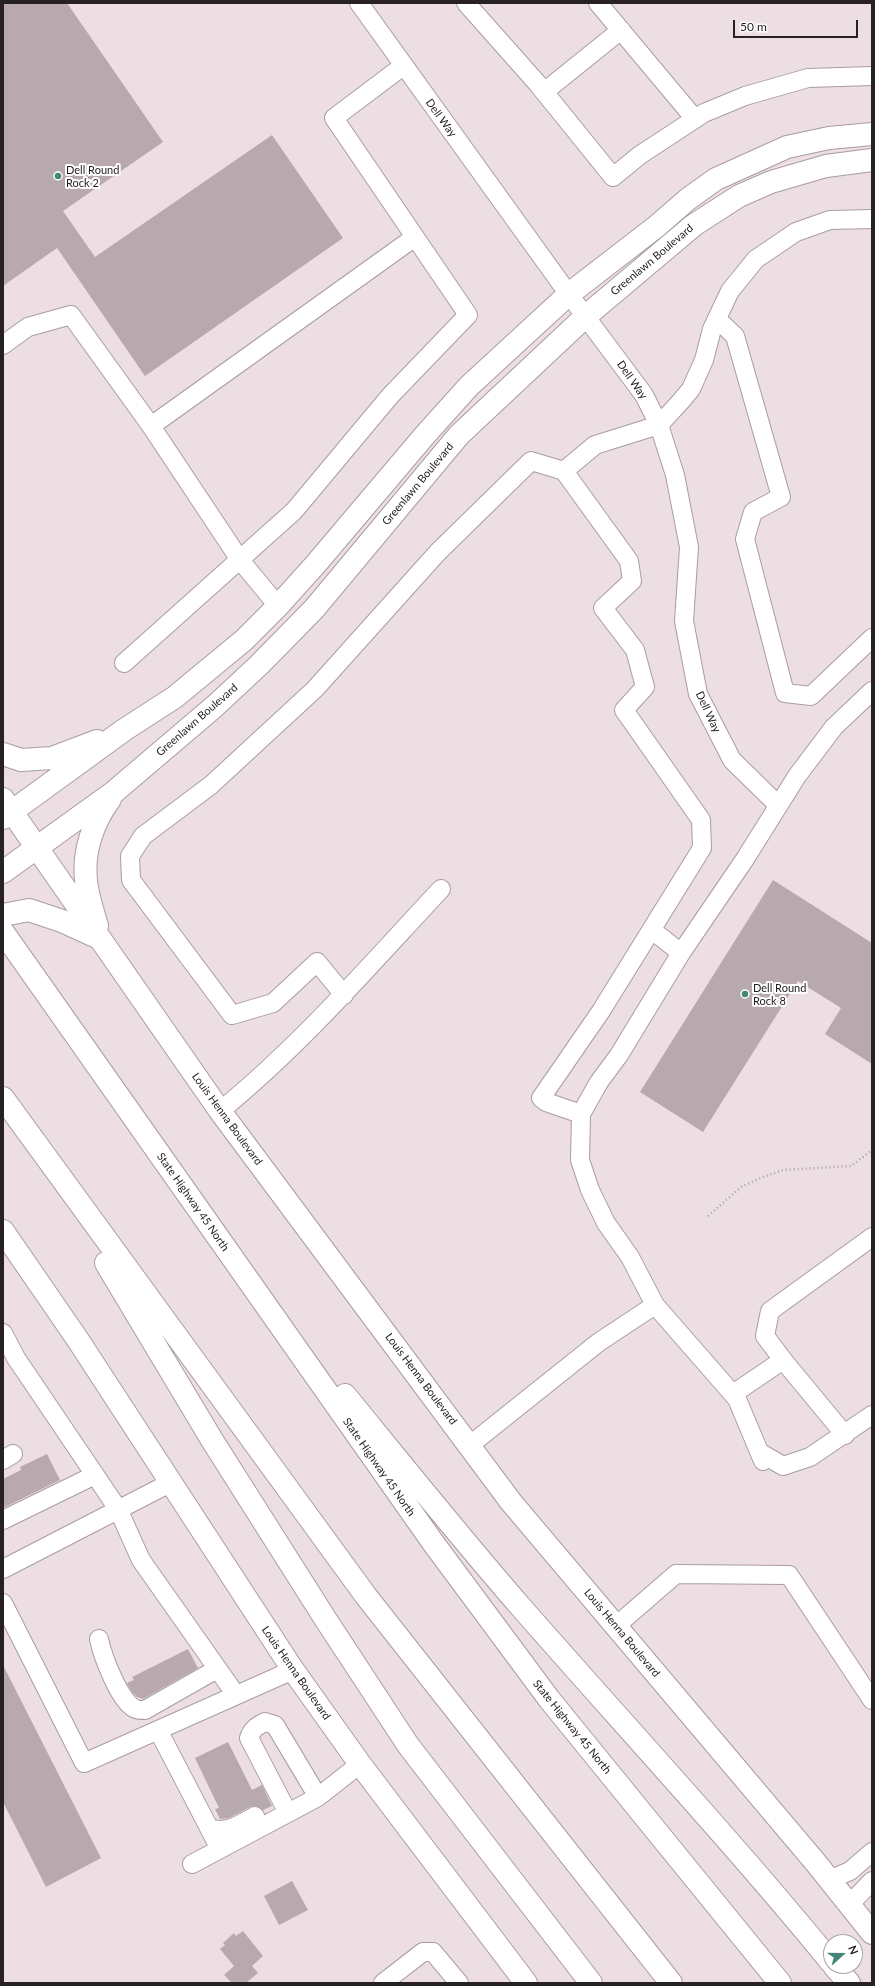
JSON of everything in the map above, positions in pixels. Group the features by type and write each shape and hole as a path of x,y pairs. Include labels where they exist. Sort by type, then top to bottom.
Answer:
{"main road":[{"name":"Greenlawn Boulevard","path":"6,810 175,697 208,670 278,606 469,386 568,294 716,179 787,147 829,138 872,134"},
{"name":"Greenlawn Boulevard","path":"3,872 37,849 114,792 215,706 259,665 314,609 459,435 586,316 694,225 739,196 771,182 826,166 872,160"},
{"path":"259,665 277,640 279,634 282,617 278,606"},
{"path":"3,754 21,760 52,758 124,730"},
{"path":"100,938 86,881 86,854 101,812 114,792"},
{"name":"Louis Henna Boulevard","path":"6,810 37,849 220,1111 511,1502 872,1933"},
{"path":"3,916 29,910 62,921 100,938"},
{"name":"State Highway 45 North","path":"3,932 434,1544 549,1699 780,1983"},
{"path":"3,1098 366,1596 671,1983"},
{"path":"36,1145 212,1440 326,1620 408,1745 591,1983"},
{"name":"Louis Henna Boulevard","path":"3,1231 78,1340 293,1670 360,1764 526,1983"},
{"path":"226,1248 455,1530 525,1612 760,1876 823,1952"},
{"path":"841,1974 848,1983"}],"street":[{"name":"Dell Way","path":"359,3 568,294 644,395 660,424 675,474 689,547 684,621 698,694 732,760 778,805"},
{"path":"466,3 544,92 613,177 640,155 704,113 745,96 808,78 872,76"},
{"path":"598,3 695,119"},
{"path":"544,92 621,30"},
{"path":"124,664 294,511 390,396 468,315 334,118 403,66"},
{"path":"564,471 595,445 660,424 691,389 704,360 717,319 730,291 756,259 796,232 830,220 872,219"},
{"path":"151,426 415,237"},
{"path":"3,345 28,327 71,315 151,426 240,560 278,606"},
{"path":"717,319 735,336 781,497 753,512 746,539 785,693 811,696 872,638"},
{"path":"344,994 316,962 273,1003 232,1015 131,880 130,856 143,836 211,785 315,689 438,552 531,461 564,471 629,561 632,581 603,608 635,650 645,687 624,710 701,820 702,848 652,930 592,1023 541,1098 546,1102 581,1114"},
{"path":"872,690 834,727 778,805 744,860 682,953 619,1056 598,1082 581,1114 580,1160 590,1190 606,1223 630,1257 655,1304 737,1400 761,1457 783,1466 810,1457 845,1435 872,1415"},
{"path":"220,1111 256,1082 344,994 441,889"},
{"path":"652,930 682,953"},
{"path":"845,1435 765,1336 770,1311 872,1237"},
{"path":"470,1445 599,1342 655,1304"},
{"path":"3,1333 16,1358 118,1509 140,1560 236,1695"},
{"path":"732,1394 783,1360"},
{"path":"3,1520 95,1475"},
{"path":"3,1569 170,1483"},
{"path":"616,1626 676,1574 789,1575 872,1700"},
{"path":"3,1603 84,1763 293,1670"},
{"path":"99,1638 102,1655 126,1703 136,1710 145,1710 217,1669"},
{"path":"285,1808 249,1738 251,1731 265,1722 275,1725 318,1797"},
{"path":"158,1730 220,1849"},
{"path":"209,1828 218,1831 227,1831 259,1814 285,1808 318,1797 360,1764"},
{"path":"192,1864 220,1849 285,1808"},
{"path":"829,1880 850,1871 872,1852"},
{"path":"849,1905 872,1881"},
{"path":"383,1983 423,1952 432,1952 459,1983"}],"path":[{"path":"708,1216 741,1187 763,1177 783,1170 851,1166 872,1150"}],"building":[{"name":"Dell Round Rock 2","path":"3,3 67,3 163,142 63,211 95,257 272,135 343,238 145,376 57,248 3,286"},
{"name":"Dell Round Rock 8","path":"773,880 872,943 872,1064 825,1034 841,1008 798,981 703,1132 640,1092"},
{"path":"47,1454 60,1480 3,1508 3,1479 21,1470 20,1467"},
{"path":"188,1649 198,1668 143,1699 137,1697 132,1692 127,1683 134,1680 132,1677"},
{"path":"3,1665 101,1858 46,1887 3,1802"},
{"path":"228,1742 252,1790 262,1785 272,1806 263,1810 256,1806 250,1807 229,1818 220,1819 215,1809 219,1808 195,1758"},
{"path":"292,1881 308,1910 279,1925 264,1896"},
{"path":"243,1931 263,1956 252,1966 258,1973 246,1983 232,1983 224,1975 234,1966 220,1949 225,1945 223,1943 234,1933 236,1936"}],"place":[{"name":"Dell Round Rock 2","path":"58,176"},
{"name":"Dell Round Rock 8","path":"745,994"}]}
